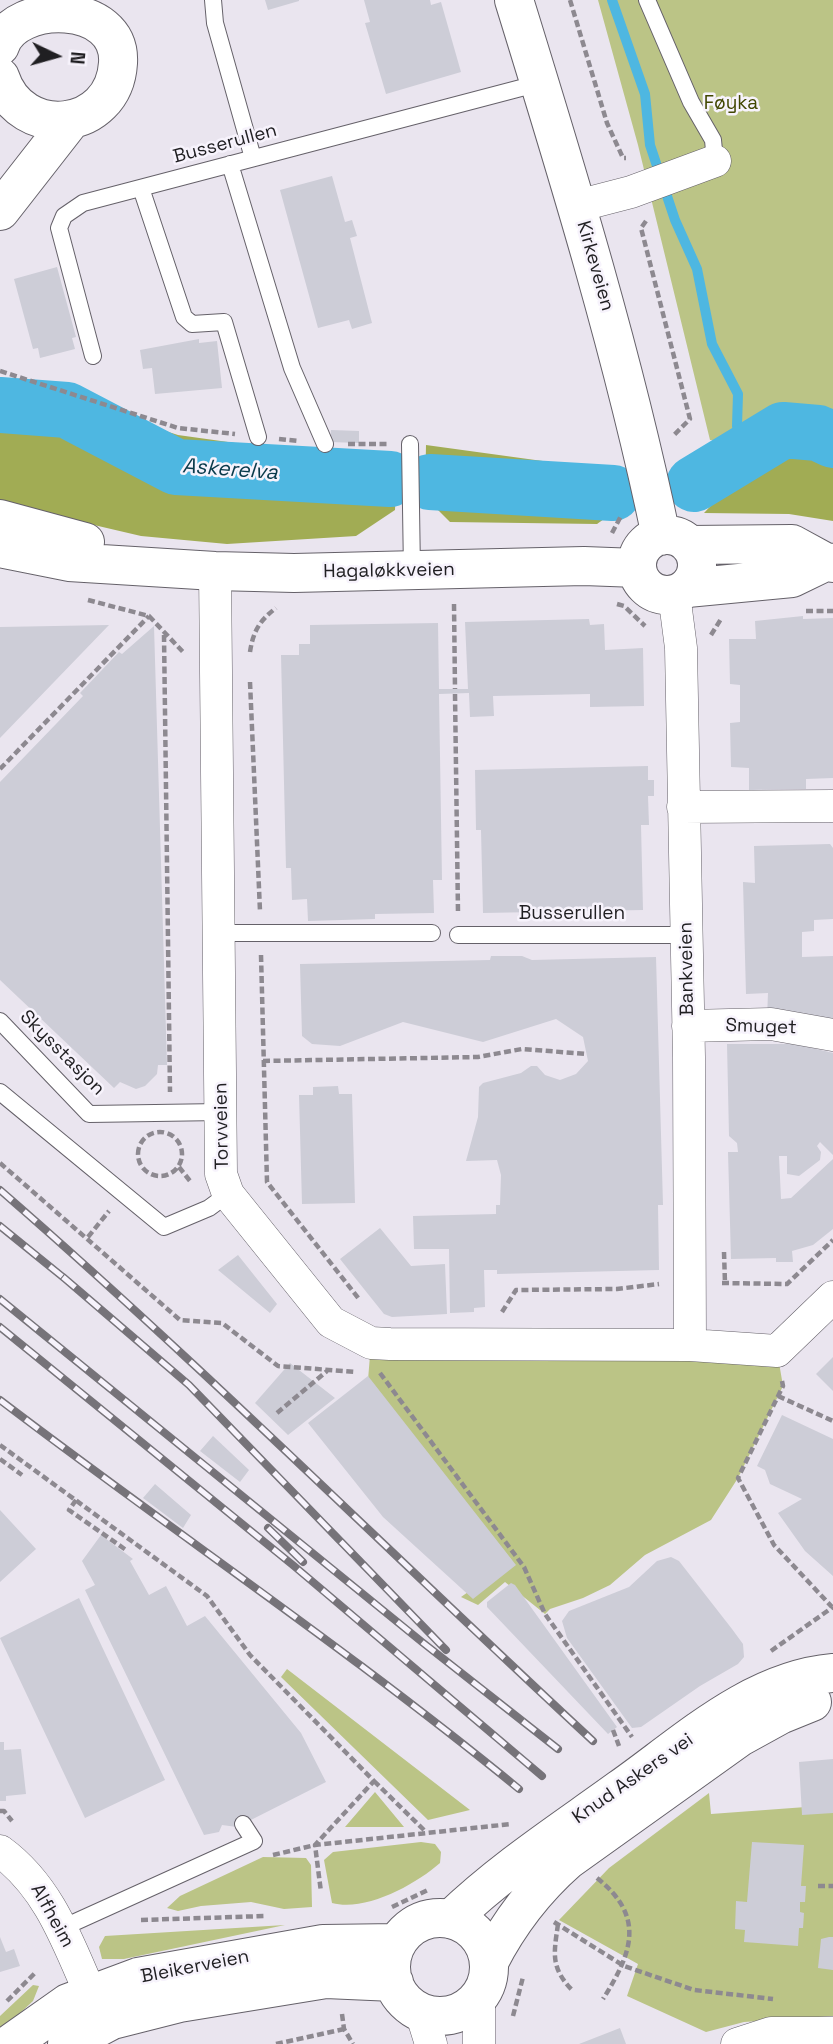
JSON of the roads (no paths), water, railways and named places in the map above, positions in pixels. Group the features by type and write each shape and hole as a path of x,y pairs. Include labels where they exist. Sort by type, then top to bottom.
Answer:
{"main road":[{"path":"0,46 13,18 30,4 60,0 90,10 107,27 115,43 118,61 108,95 97,108 71,120 40,119 12,101 1,89"},
{"path":"115,43 125,0"},
{"name":"Kirkeveien","path":"514,0 675,540"},
{"path":"0,211 71,120"},
{"name":"Hagaløkkveien","path":"0,519 67,535 142,564"},
{"path":"675,540 792,544 829,562 792,578 658,594 648,589 640,580 637,568 643,546 675,540"},
{"path":"675,540 696,556 697,569 681,591"},
{"name":"Hagaløkkveien","path":"0,548 69,562 142,564 215,571 412,571 584,566 637,568"},
{"name":"Knud Askers vei","path":"444,1901 529,1853 725,1714 790,1682 833,1673"},
{"name":"Knud Askers vei","path":"484,1979 506,1929 549,1877 568,1860 740,1737 800,1706 833,1697"},
{"path":"444,1901 475,1931 484,1945 484,1979 465,2009 426,2030 401,1998 394,1982 389,1927 412,1926 427,1919 444,1901"},
{"name":"Bleikerveien","path":"10,2044 59,2008 90,1993 138,1977 323,1944 389,1927"},
{"name":"Bleikerveien","path":"67,2044 119,2017 179,2003 326,1979 394,1982"}],"street":[{"path":"577,206 646,187 702,166"},
{"name":"Torvveien","path":"215,571 221,1174 228,1194 331,1322 371,1343 690,1345 777,1351 833,1297"},
{"name":"Bankveien","path":"681,591 690,1345"},
{"path":"683,807 833,806"},
{"name":"Smuget","path":"688,1026 771,1024 833,1035"},
{"name":"Alfheim","path":"0,1850 20,1865 41,1890 62,1928 90,1993"},
{"path":"479,2044 484,1979"},
{"path":"737,2044 771,2034 833,2033"}],"lane":[{"path":"214,0 215,23 253,158"},
{"path":"647,0 691,102 713,140 702,166"},
{"name":"Busserullen","path":"93,356 59,229 64,216 83,203 540,83"},
{"path":"230,164 292,368 325,444"},
{"path":"141,188 184,317 192,324 224,322 258,437"},
{"path":"410,444 412,571"},
{"path":"220,933 432,933"},
{"name":"Busserullen","path":"458,935 686,934"},
{"name":"Skysstasjon","path":"0,1021 89,1114 221,1112"},
{"path":"0,1092 164,1227 209,1208 228,1194"},
{"path":"62,1928 254,1840 243,1824"}],"waterway":[{"path":"612,0 645,94 650,145 675,220 697,269 712,344 738,394 737,426 747,452"},
{"name":"Askerelva","path":"0,405 67,410 176,467 390,479"},
{"name":"Askerelva","path":"694,484 783,430 818,433 833,440"},
{"name":"Askerelva","path":"430,482 613,493"}],"railway":[{"path":"0,1190 151,1325 593,1741"},
{"path":"0,1226 69,1282"},
{"path":"63,1277 189,1385 446,1650"},
{"path":"0,1299 558,1749"},
{"path":"0,1327 294,1566 542,1776"},
{"path":"0,1400 327,1640 519,1789"},
{"path":"268,1528 303,1562"}],"park label":[{"name":"Føyka","path":"731,104"}]}
